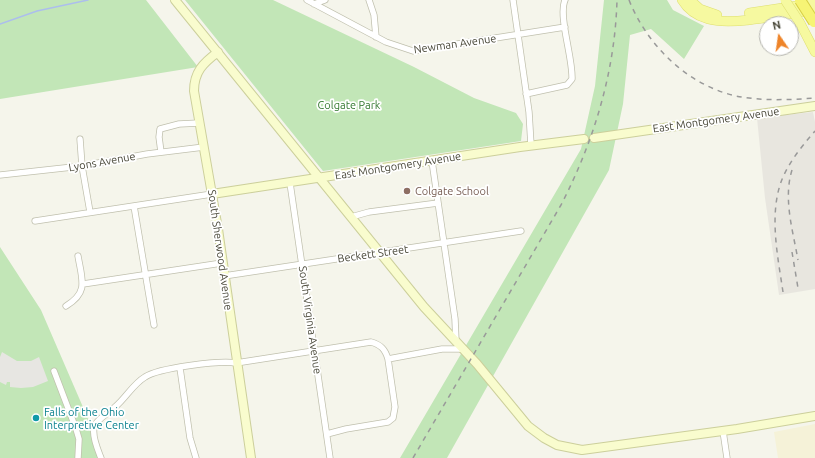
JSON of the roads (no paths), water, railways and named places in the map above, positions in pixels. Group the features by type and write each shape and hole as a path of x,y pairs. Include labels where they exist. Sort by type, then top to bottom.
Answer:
{"highway":[{"path":"800,0 814,22"}],"main road":[{"path":"682,0 697,15 719,22 815,10"},
{"path":"690,0 703,10 720,16 815,3"},
{"path":"785,0 815,52"}],"street":[{"path":"175,0 321,178 380,253 456,343 477,364 528,426 544,438 557,444 582,450 724,431 815,416"},
{"name":"Newman Avenue","path":"307,0 376,37 398,47 413,51 565,27"},
{"path":"314,4 325,0"},
{"path":"369,0 374,15 376,37"},
{"path":"513,0 532,145"},
{"path":"526,94 567,85 572,79 571,56 563,14 565,0"},
{"name":"South Sherwood Avenue","path":"218,52 201,66 196,74 194,91 212,194 251,458"},
{"name":"East Montgomery Avenue","path":"594,138 815,106"},
{"path":"161,152 159,137 160,129 179,124 199,123"},
{"path":"80,139 82,166 90,212"},
{"name":"East Montgomery Avenue","path":"212,194 432,162 532,145 584,140"},
{"name":"Lyons Avenue","path":"0,175 82,166 161,152 204,147"},
{"path":"303,181 309,174 306,161"},
{"path":"432,162 455,319 456,343"},
{"name":"South Virginia Avenue","path":"290,183 330,458"},
{"path":"35,220 212,194"},
{"path":"352,217 369,212 438,203"},
{"path":"134,206 144,275 154,325"},
{"name":"Beckett Street","path":"224,276 444,244 521,231"},
{"path":"66,306 76,300 83,284 78,256"},
{"path":"83,284 222,263"},
{"path":"101,458 93,432 96,423 115,408 146,376 156,372 228,361 236,363 371,342 378,344 385,350 388,359 395,413 394,418 388,422 346,429 327,434"},
{"path":"388,359 442,349 462,349"},
{"path":"180,368 190,438 196,458"},
{"path":"54,371 79,439 78,458"},
{"path":"724,431 727,458"}],"waterway":[{"path":"0,24 37,11 88,0"}],"railway":[{"path":"413,458 561,205 573,181 593,131 601,106 612,53 617,0"},
{"path":"629,0 646,32 658,47 685,73 701,83 718,91 746,98 775,100 815,98"},
{"path":"783,292 777,251 775,223 777,195 781,182 791,161 815,131"},
{"path":"792,170 788,192 790,215 798,260"},
{"path":"792,252 798,288"}],"place":[{"name":"Colgate School","path":"407,191"},
{"name":"Falls of the Ohio Interpretive Center","path":"36,418"}],"park label":[{"name":"Colgate Park","path":"349,105"}]}
